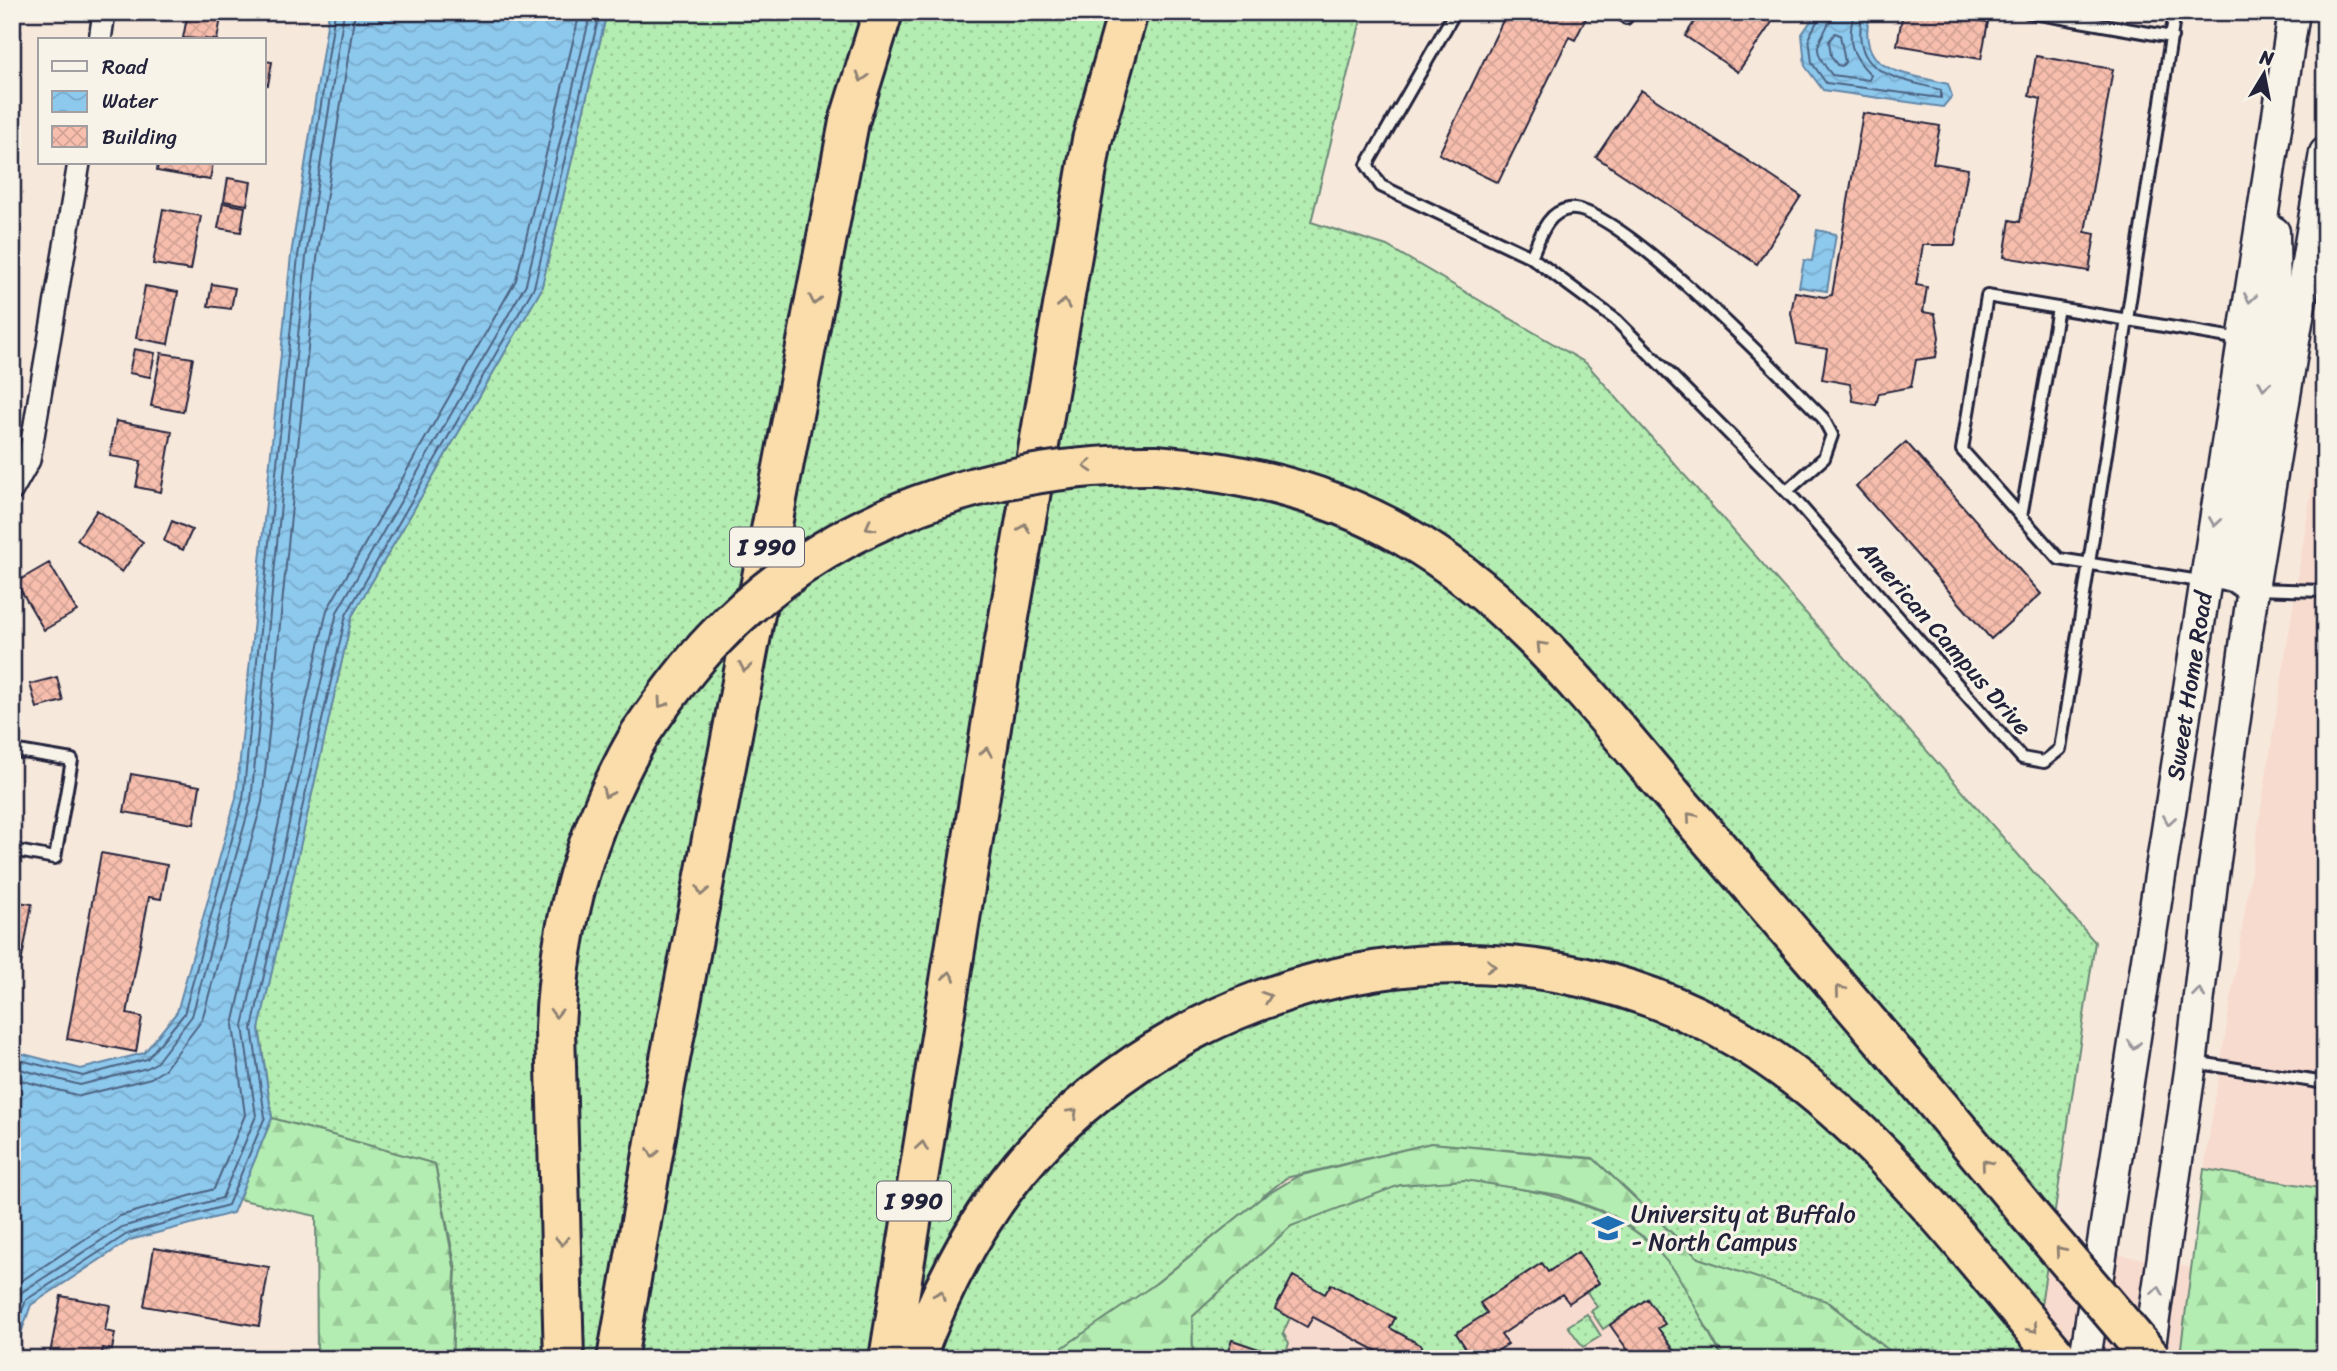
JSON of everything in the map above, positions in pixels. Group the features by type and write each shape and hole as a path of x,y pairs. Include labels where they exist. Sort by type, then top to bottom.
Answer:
{"highway":[{"name":"I 990","path":"617,1359 665,1085 849,122 883,12"},
{"name":"I 990","path":"889,1359 1005,640 1092,140 1128,12"},
{"path":"564,1359 555,1029 558,978 568,912 584,849 613,781 640,734 682,676 733,621 797,568 882,520 960,489 1025,474 1088,466 1156,465 1246,476 1300,490 1355,511 1406,536 1476,584 1519,623 1584,693 1899,1059 2150,1359"},
{"path":"915,1359 943,1288 999,1196 1045,1140 1081,1105 1119,1076 1195,1027 1257,1000 1329,979 1422,966 1490,965 1568,975 1645,995 1721,1028 1796,1076 1835,1108 1906,1181 2059,1359"}],"main road":[{"name":"Sweet Home Road","path":"2085,1359 2294,12"},
{"path":"2253,589 2236,577 2233,561 2275,319 2273,146"},
{"name":"Sweet Home Road","path":"2150,1359 2253,589 2325,153"},
{"path":"2206,582 2225,591 2231,606 2208,781 2212,882"}],"street":[{"path":"100,38 104,12"},
{"path":"12,489 29,460 79,164"}],"lane":[{"name":"American Campus Drive","path":"1455,12 1367,165 1381,186 1531,257 1616,320 1787,491 2022,758 2044,762 2060,749 2175,12"},
{"path":"1620,12 1626,18 1631,12"},
{"path":"2028,12 2172,37"},
{"path":"2094,24 2096,12"},
{"path":"1531,257 1549,218 1566,209 1583,208 1599,216 1646,252 1727,322 1823,418 1832,435 1824,458 1787,491"},
{"path":"2243,339 1987,296 1962,450 2059,559 2253,589 2325,591"},
{"path":"2021,517 2058,308"},
{"path":"12,750 72,760 55,858 12,850"},
{"path":"2191,1062 2325,1083"}],"shaded area":[{"name":"University at Buffalo - North Campus","path":"2325,405 2325,1359 1152,1359 1160,1315 1289,1176 1431,1143 1591,1158 2192,1268 2204,1169"}],"green space":[{"path":"607,12 1363,12 1311,222 1387,246 1586,363 2095,942 2033,1359 1900,1359 1830,1303 1698,1258 1593,1158 1431,1143 1286,1178 1145,1292 1046,1359 452,1359 456,1269 435,1164 272,1118 259,1027 352,616 541,290"},
{"path":"272,1118 435,1164 455,1272 452,1359 317,1359 316,1216 238,1199"},
{"path":"1431,1143 1594,1159 1698,1258 1826,1301 1899,1359 1724,1359 1676,1272 1648,1240 1612,1215 1559,1195 1465,1180 1400,1185 1291,1226 1192,1317 1193,1359 1046,1359 1158,1282 1260,1199 1298,1176"},
{"path":"2204,1169 2325,1189 2325,1359 2192,1359 2181,1347"},
{"path":"1461,1179 1550,1195 1606,1214 1631,1228 1654,1247 1675,1270 1724,1359 1694,1359 1689,1351 1680,1358 1658,1328 1664,1323 1647,1299 1603,1329 1591,1311 1597,1307 1587,1292 1599,1283 1578,1252 1548,1272 1541,1263 1481,1303 1487,1313 1456,1333 1473,1359 1415,1359 1422,1346 1390,1328 1395,1318 1331,1284 1325,1294 1293,1276 1275,1309 1290,1318 1283,1333 1289,1343 1284,1358 1233,1340 1225,1359 1193,1359 1192,1317 1291,1226 1341,1203 1400,1185"},
{"path":"1587,1314 1601,1336 1583,1347 1568,1326"}],"water":[{"path":"329,12 607,12 541,290 352,616 259,1029 272,1118 233,1213 130,1240 31,1305 12,1359 12,1051 81,1069 144,1053 177,1012 236,798 291,255"},
{"path":"1817,12 1870,12 1867,32 1869,47 1876,58 1899,72 1948,84 1952,96 1943,107 1823,90 1805,66 1802,34"},
{"path":"1817,230 1836,234 1827,291 1799,287 1804,260 1812,261"}],"building":[{"path":"188,12 222,12 217,38 183,38"},
{"path":"1507,12 1589,12 1575,40 1569,37 1498,183 1439,154"},
{"path":"1701,12 1779,12 1738,72 1685,36"},
{"path":"1903,12 1977,12 1976,20 1988,22 1981,59 1897,45"},
{"path":"12,31 21,32 16,66 12,65"},
{"path":"2036,56 2113,69 2085,232 2095,234 2089,271 2004,257 2010,220 2020,222 2041,99 2029,96"},
{"path":"266,61 272,62 266,84"},
{"path":"1641,90 1801,196 1757,264 1596,157"},
{"path":"1863,113 1940,126 1933,163 1968,169 1955,245 1923,245 1916,285 1927,287 1923,312 1935,314 1939,337 1936,357 1916,360 1911,387 1879,393 1876,405 1853,401 1850,384 1822,379 1827,349 1797,344 1791,313 1795,292 1824,297 1832,295"},
{"path":"158,164 213,164 210,180 157,171"},
{"path":"228,178 251,182 247,205 224,201"},
{"path":"223,203 245,207 241,232 218,228"},
{"path":"163,209 201,216 191,270 153,264"},
{"path":"212,284 235,288 231,309 208,306"},
{"path":"145,286 178,292 168,344 136,338"},
{"path":"134,349 155,353 150,377 129,373"},
{"path":"161,353 193,358 183,412 151,406"},
{"path":"116,421 172,431 161,492 136,487 141,461 110,456"},
{"path":"1906,442 2041,594 1991,639 1856,486"},
{"path":"97,510 143,542 122,572 77,540"},
{"path":"172,521 192,530 183,550 164,541"},
{"path":"49,563 77,611 44,630 16,582"},
{"path":"57,677 63,701 37,708 30,684"},
{"path":"131,774 200,786 194,824 124,812"},
{"path":"101,853 167,865 161,899 149,897 127,1014 142,1017 136,1052 67,1039"},
{"path":"12,901 32,904 21,964 12,963"},
{"path":"154,1248 269,1267 259,1326 144,1306"},
{"path":"1578,1252 1599,1283 1569,1303 1562,1294 1501,1335 1508,1344 1485,1359 1473,1359 1456,1333 1487,1313 1480,1303 1542,1263 1548,1272"},
{"path":"1293,1276 1325,1294 1331,1284 1395,1318 1390,1328 1422,1346 1415,1359 1373,1359 1377,1351 1313,1317 1307,1327 1275,1309"},
{"path":"61,1296 110,1305 105,1331 115,1333 112,1350 103,1348 101,1359 49,1359"},
{"path":"1647,1299 1665,1324 1658,1328 1680,1358 1689,1351 1694,1359 1634,1359 1610,1325"},
{"path":"1232,1340 1268,1352 1265,1359 1225,1359"}],"place":[{"name":"University at Buffalo - North Campus","path":"1608,1228"}]}
